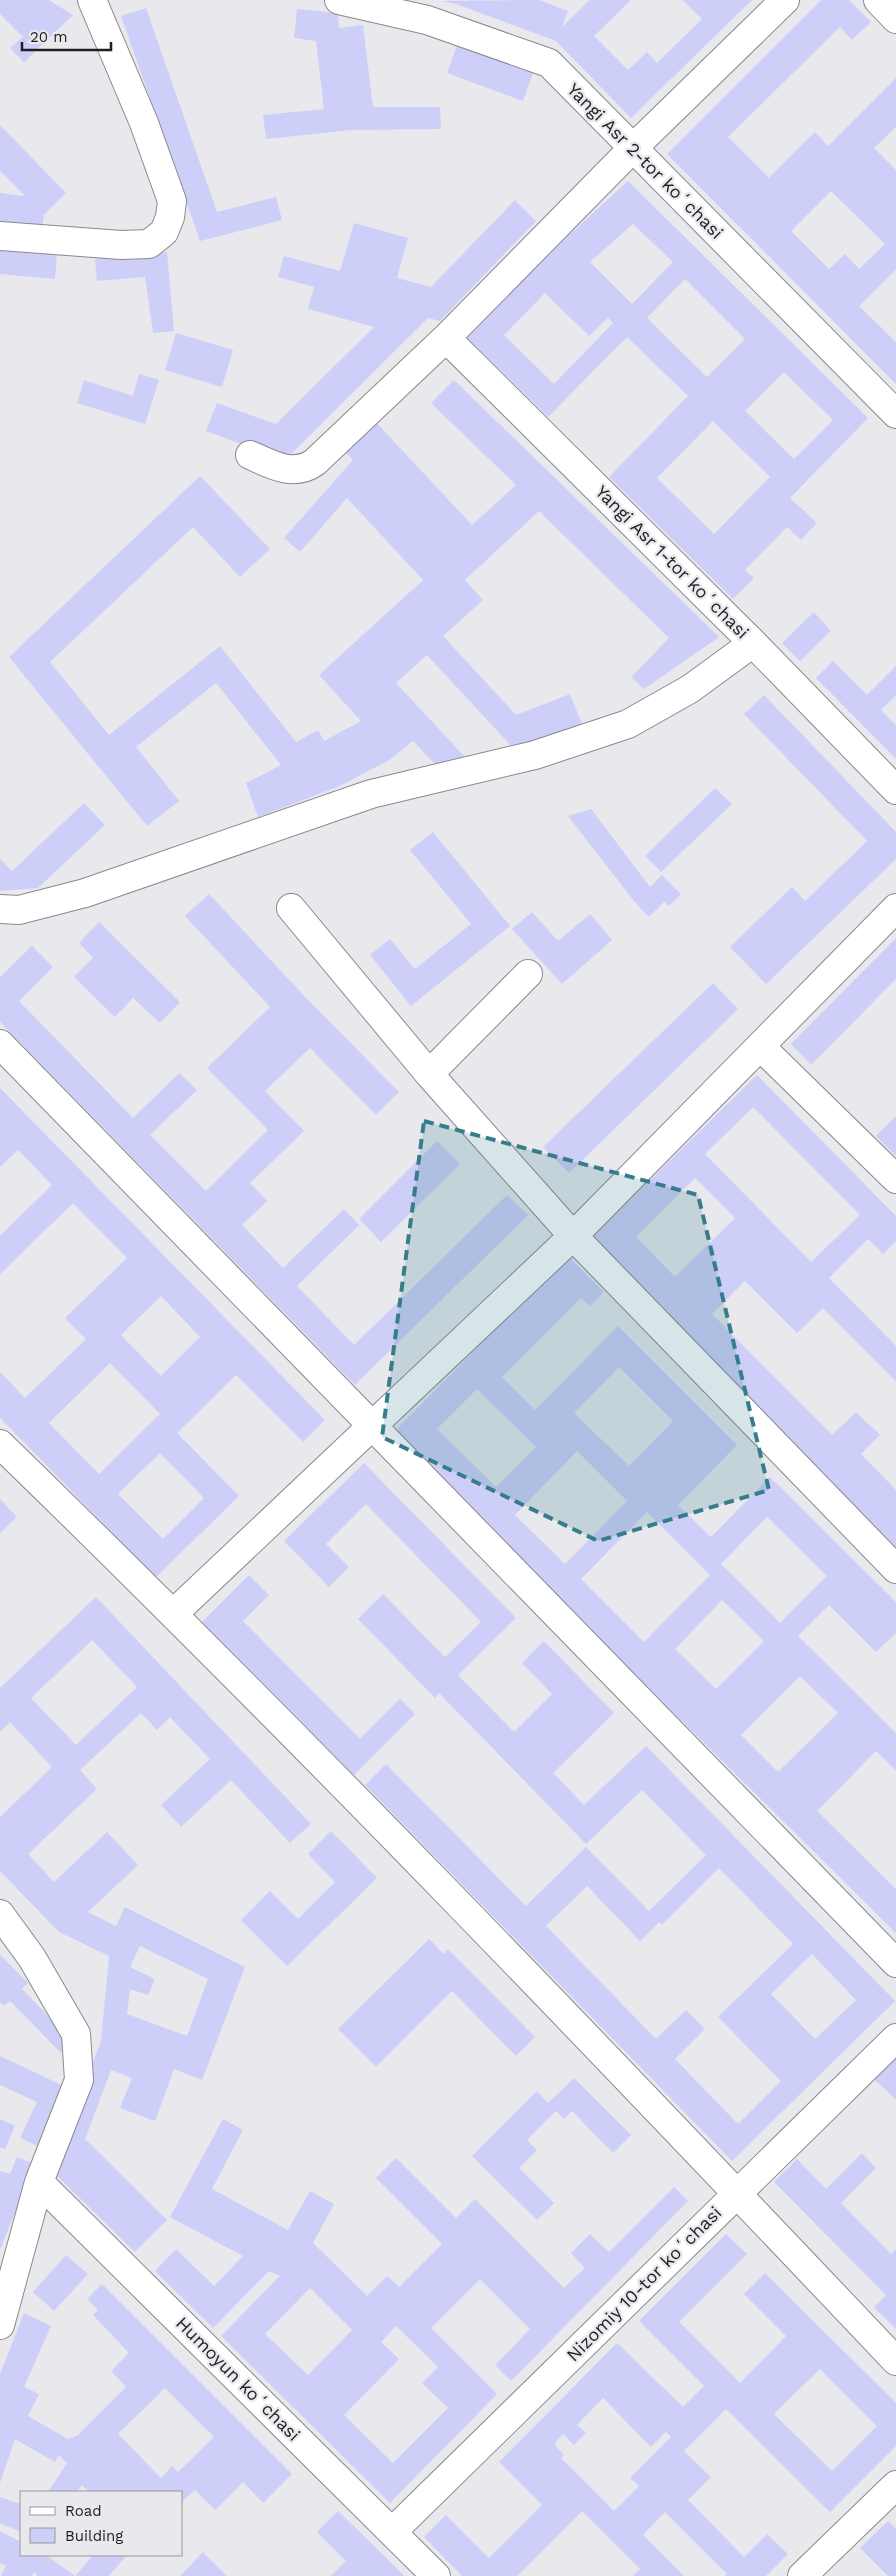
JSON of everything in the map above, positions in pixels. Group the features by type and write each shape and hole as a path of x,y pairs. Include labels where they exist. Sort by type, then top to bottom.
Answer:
{"street":[{"path":"0,236 121,245 149,244 164,232 170,218 172,201 144,123 92,0"},
{"name":"Yangi Asr 2-tor koʻchasi","path":"339,0 427,20 549,63 896,414"},
{"path":"250,455 289,470 308,467 446,338 632,149 785,0"},
{"path":"878,0 896,18"},
{"name":"Yangi Asr 1-tor koʻchasi","path":"446,338 753,643 896,790"},
{"path":"0,909 18,910 85,893 371,794 535,755 628,724 690,689 753,643"},
{"path":"291,908 430,1074 573,1236 896,1569"},
{"path":"174,1613 573,1236 896,908"},
{"path":"430,1074 528,974"},
{"path":"0,1044 896,1963"},
{"path":"761,1047 896,1179"},
{"path":"0,1444 174,1613 737,2193 896,2361"},
{"path":"0,1914 32,1958 76,2034 79,2080 39,2182 0,2325"},
{"name":"Nizomiy 10-tor koʻchasi","path":"392,2532 896,2038"},
{"name":"Humoyun koʻchasi","path":"39,2182 436,2576"},
{"path":"802,2576 896,2486"}],"highlighted area":[{"path":"424,1121 698,1195 769,1490 598,1541 382,1437"}],"building":[{"path":"0,0 49,0 73,15 24,62 10,48 23,37 0,14"},
{"path":"539,0 568,11 562,27 590,0 631,0 594,36 628,70 647,52 657,63 702,19 683,0 752,0 631,118 556,41 456,4 442,1"},
{"path":"821,0 849,0 871,22 852,40 840,27 728,137 769,178 815,132 828,146 896,78 896,127 874,148 896,170 896,269 859,306 896,342 896,384 667,154","holes":["831,191 885,244 859,269 845,254 829,269 791,231"]},
{"path":"146,8 217,212 276,197 282,220 200,241 121,16"},
{"path":"297,9 338,13 339,28 363,25 373,107 440,107 441,129 351,130 266,139 263,115 324,109 316,41 294,38"},
{"path":"457,45 533,73 523,101 447,73"},
{"path":"0,125 66,193 44,215 42,228 0,223 0,193 25,196 0,171"},
{"path":"628,181 868,418 790,498 817,523 801,540 787,527 745,570 754,578 733,599 609,477 688,396 627,337 548,417 467,337 546,256","holes":["633,224 673,262 632,304 590,262","685,279 745,339 707,377 647,318","545,293 589,336 608,318 613,323 554,384 504,335","784,372 833,420 794,459 745,411","713,421 770,477 714,534 657,478"]},
{"path":"515,200 536,221 440,321 428,318 285,460 206,431 217,403 276,424 374,327 308,309 314,287 278,277 284,256 340,271 354,223 408,238 397,278 431,287"},
{"path":"0,248 57,253 55,279 0,274"},
{"path":"167,252 174,331 153,333 145,277 97,281 95,259"},
{"path":"176,333 233,350 222,387 165,370"},
{"path":"139,374 159,380 145,424 77,403 84,380 133,396"},
{"path":"454,380 719,637 644,689 631,677 669,638 539,511 465,580 483,600 443,636 516,715 570,694 582,724 515,750 427,655 396,683 465,757 435,764 413,741 391,759 340,786 258,817 246,783 281,765 216,683 136,747 179,801 147,826 9,657 200,476 270,549 240,577 193,527 50,662 109,735 220,646 296,742 318,730 324,741 361,721 319,675 423,580 347,498 300,552 284,538 353,460 340,446 371,417 472,525 516,485 431,403"},
{"path":"814,612 831,631 800,661 782,643"},
{"path":"833,661 867,695 896,666 896,695 881,710 896,725 896,759 816,678"},
{"path":"764,695 896,832 896,859 766,984 730,947 792,887 805,901 867,841 744,714"},
{"path":"715,788 732,804 661,872 645,856"},
{"path":"84,803 105,825 38,888 0,891 0,859 12,871"},
{"path":"591,809 650,887 662,875 681,894 669,906 664,902 649,917 634,901 568,816"},
{"path":"433,832 510,926 411,1006 370,955 390,939 415,969 471,924 410,850"},
{"path":"209,894 309,1001 399,1092 376,1115 310,1048 265,1091 304,1131 250,1183 267,1201 242,1225 283,1268 344,1209 359,1225 297,1286 354,1345 507,1195 528,1215 355,1385 0,1022 0,977 32,946 53,967 19,1001 133,1118 179,1073 197,1090 150,1135 206,1191 268,1130 207,1068 270,1007 185,916"},
{"path":"532,912 558,941 590,914 612,940 562,984 512,929"},
{"path":"99,922 180,1002 160,1023 133,998 115,1017 74,977 93,958 79,943"},
{"path":"896,938 896,979 811,1065 791,1044"},
{"path":"713,983 738,1009 569,1173 543,1147"},
{"path":"757,1075 896,1216 896,1241 883,1254 868,1239 829,1278 896,1346 896,1381 823,1308 797,1333 745,1281 712,1314 832,1435 856,1412 880,1435 861,1454 896,1490 896,1548 591,1238","holes":["753,1107 860,1215 811,1262 705,1154","695,1178 735,1218 675,1277 636,1237"]},
{"path":"0,1088 325,1420 303,1442 236,1375 177,1433 239,1496 156,1577 0,1418 0,1372 25,1398 86,1339 65,1318 127,1258 73,1203 0,1274 0,1236 52,1185 18,1150 0,1167","holes":["161,1296 200,1337 161,1376 121,1335","110,1363 160,1414 99,1474 49,1423","160,1453 204,1498 163,1539 118,1494"]},
{"path":"896,1116 896,1156 876,1136"},
{"path":"437,1141 460,1164 381,1242 359,1219"},
{"path":"568,1256 604,1292 590,1306 581,1298 502,1377 535,1410 618,1326 737,1445 678,1505 711,1537 770,1477 896,1602 896,1633 876,1652 829,1605 798,1636 896,1733 896,1771 876,1751 817,1811 896,1889 896,1933 392,1434","holes":["619,1367 673,1421 629,1466 574,1413","477,1389 536,1447 496,1487 437,1429","577,1451 627,1501 565,1564 515,1515","647,1512 710,1575 644,1642 581,1579","767,1517 827,1576 780,1623 721,1564","722,1600 764,1641 716,1689 675,1649","800,1676 838,1713 778,1772 741,1735"]},
{"path":"364,1463 516,1618 458,1675 514,1732 552,1694 522,1663 544,1641 614,1713 553,1773 584,1805 646,1746 895,2001 732,2161 365,1785 386,1764 526,1906 586,1847 649,1911 706,1855 642,1790 586,1844 439,1693 435,1698 358,1619 383,1594 445,1657 481,1622 366,1504 326,1544 349,1567 329,1587 284,1541","holes":["719,1868 793,1944 718,2017 781,2081 738,2124 675,2059 705,2029 686,2010 656,2039 546,1926 587,1886 640,1941 659,1922 662,1925","812,1954 856,2000 815,2039 771,1994"]},
{"path":"0,1499 17,1517 0,1533"},
{"path":"249,1575 269,1595 243,1621 360,1739 400,1699 415,1714 354,1775 202,1622"},
{"path":"96,1597 311,1824 290,1843 231,1780 181,1827 161,1805 210,1759 170,1717 157,1730 141,1713 80,1770 97,1789 28,1854 54,1882 107,1832 138,1865 88,1912 116,1926 125,1907 245,1967 202,2080 174,2069 155,2121 120,2108 132,2078 111,2070 85,2139 167,2220 135,2252 52,2171 101,2041 109,1956 59,1932 0,1871 0,1817 52,1767 10,1722 0,1732 0,1688","holes":["92,1640 137,1687 76,1745 31,1698","140,1946 208,1979 187,2036 127,2014 130,1989 148,1995 155,1979 130,1967"]},
{"path":"331,1831 377,1878 287,1966 241,1920 270,1891 298,1919 335,1882 308,1854"},
{"path":"429,1939 444,1954 448,1949 535,2037 516,2056 452,1991 376,2067 338,2029"},
{"path":"0,1955 28,1983 22,1989 70,2038 61,2053 10,2001 4,2006 0,2002"},
{"path":"0,2056 70,2089 42,2148 20,2138 37,2102 0,2085"},
{"path":"896,2057 896,2100 874,2079"},
{"path":"574,2078 631,2135 613,2153 572,2111 564,2119 556,2111 527,2140 537,2150 519,2168 554,2203 537,2220 472,2156 537,2091 548,2103"},
{"path":"0,2119 15,2126 5,2149 0,2147"},
{"path":"223,2119 243,2130 212,2189 288,2230 310,2191 334,2204 313,2243 367,2296 387,2276 399,2287 442,2244 376,2178 396,2158 456,2218 475,2199 564,2288 585,2268 571,2253 590,2234 609,2252 674,2187 688,2201 511,2381 495,2365 530,2329 480,2279 431,2328 497,2394 390,2503 221,2336 280,2276 269,2271 213,2328 155,2271 176,2249 214,2286 243,2256 170,2217","holes":["310,2288 352,2330 308,2375 265,2334","396,2326 438,2367 422,2383 448,2408 393,2463 344,2415 399,2359 381,2342"]},
{"path":"862,2153 876,2168 841,2203 891,2254 896,2249 896,2329 874,2307 886,2295 774,2182 797,2159 826,2189"},
{"path":"17,2157 34,2164 0,2250 0,2171 10,2174"},
{"path":"726,2234 747,2254 679,2322 740,2383 786,2336 744,2294 765,2273 896,2403 896,2446 830,2512 726,2409 684,2451 711,2477 688,2500 744,2557 767,2534 788,2554 766,2576 725,2576 727,2574 665,2512 643,2535 684,2576 633,2576 640,2569 582,2511 517,2576 462,2576 424,2537 446,2515 489,2558 542,2505 499,2462 617,2343 683,2407 704,2386 639,2321","holes":["820,2369 877,2426 832,2471 774,2414","603,2398 651,2447 666,2432 671,2437 630,2478 639,2486 614,2511 561,2458 564,2455 554,2444 563,2434 574,2445 586,2433 577,2425"]},
{"path":"66,2255 88,2274 54,2311 33,2292"},
{"path":"102,2284 292,2474 263,2503 243,2482 215,2510 195,2490 182,2502 182,2491 88,2491 82,2485 78,2491 49,2491 67,2463 59,2455 55,2462 15,2439 0,2483 0,2374 24,2313 51,2326 24,2387 39,2394 28,2416 68,2439 78,2435 126,2387 111,2371 129,2353 93,2315 98,2310 87,2299","holes":["165,2388 214,2437 178,2472 172,2466 161,2478 118,2434"]},
{"path":"0,2497 20,2504 20,2532 0,2523"},
{"path":"338,2511 404,2576 331,2576 346,2561 317,2532"},
{"path":"888,2521 896,2529 896,2576 888,2576 860,2548"},
{"path":"0,2531 20,2541 20,2556 47,2556 75,2576 38,2576 34,2572 32,2576 1,2576 6,2566 0,2563"},
{"path":"203,2552 227,2576 180,2576"},
{"path":"92,2556 126,2556 109,2576 75,2576"}]}
